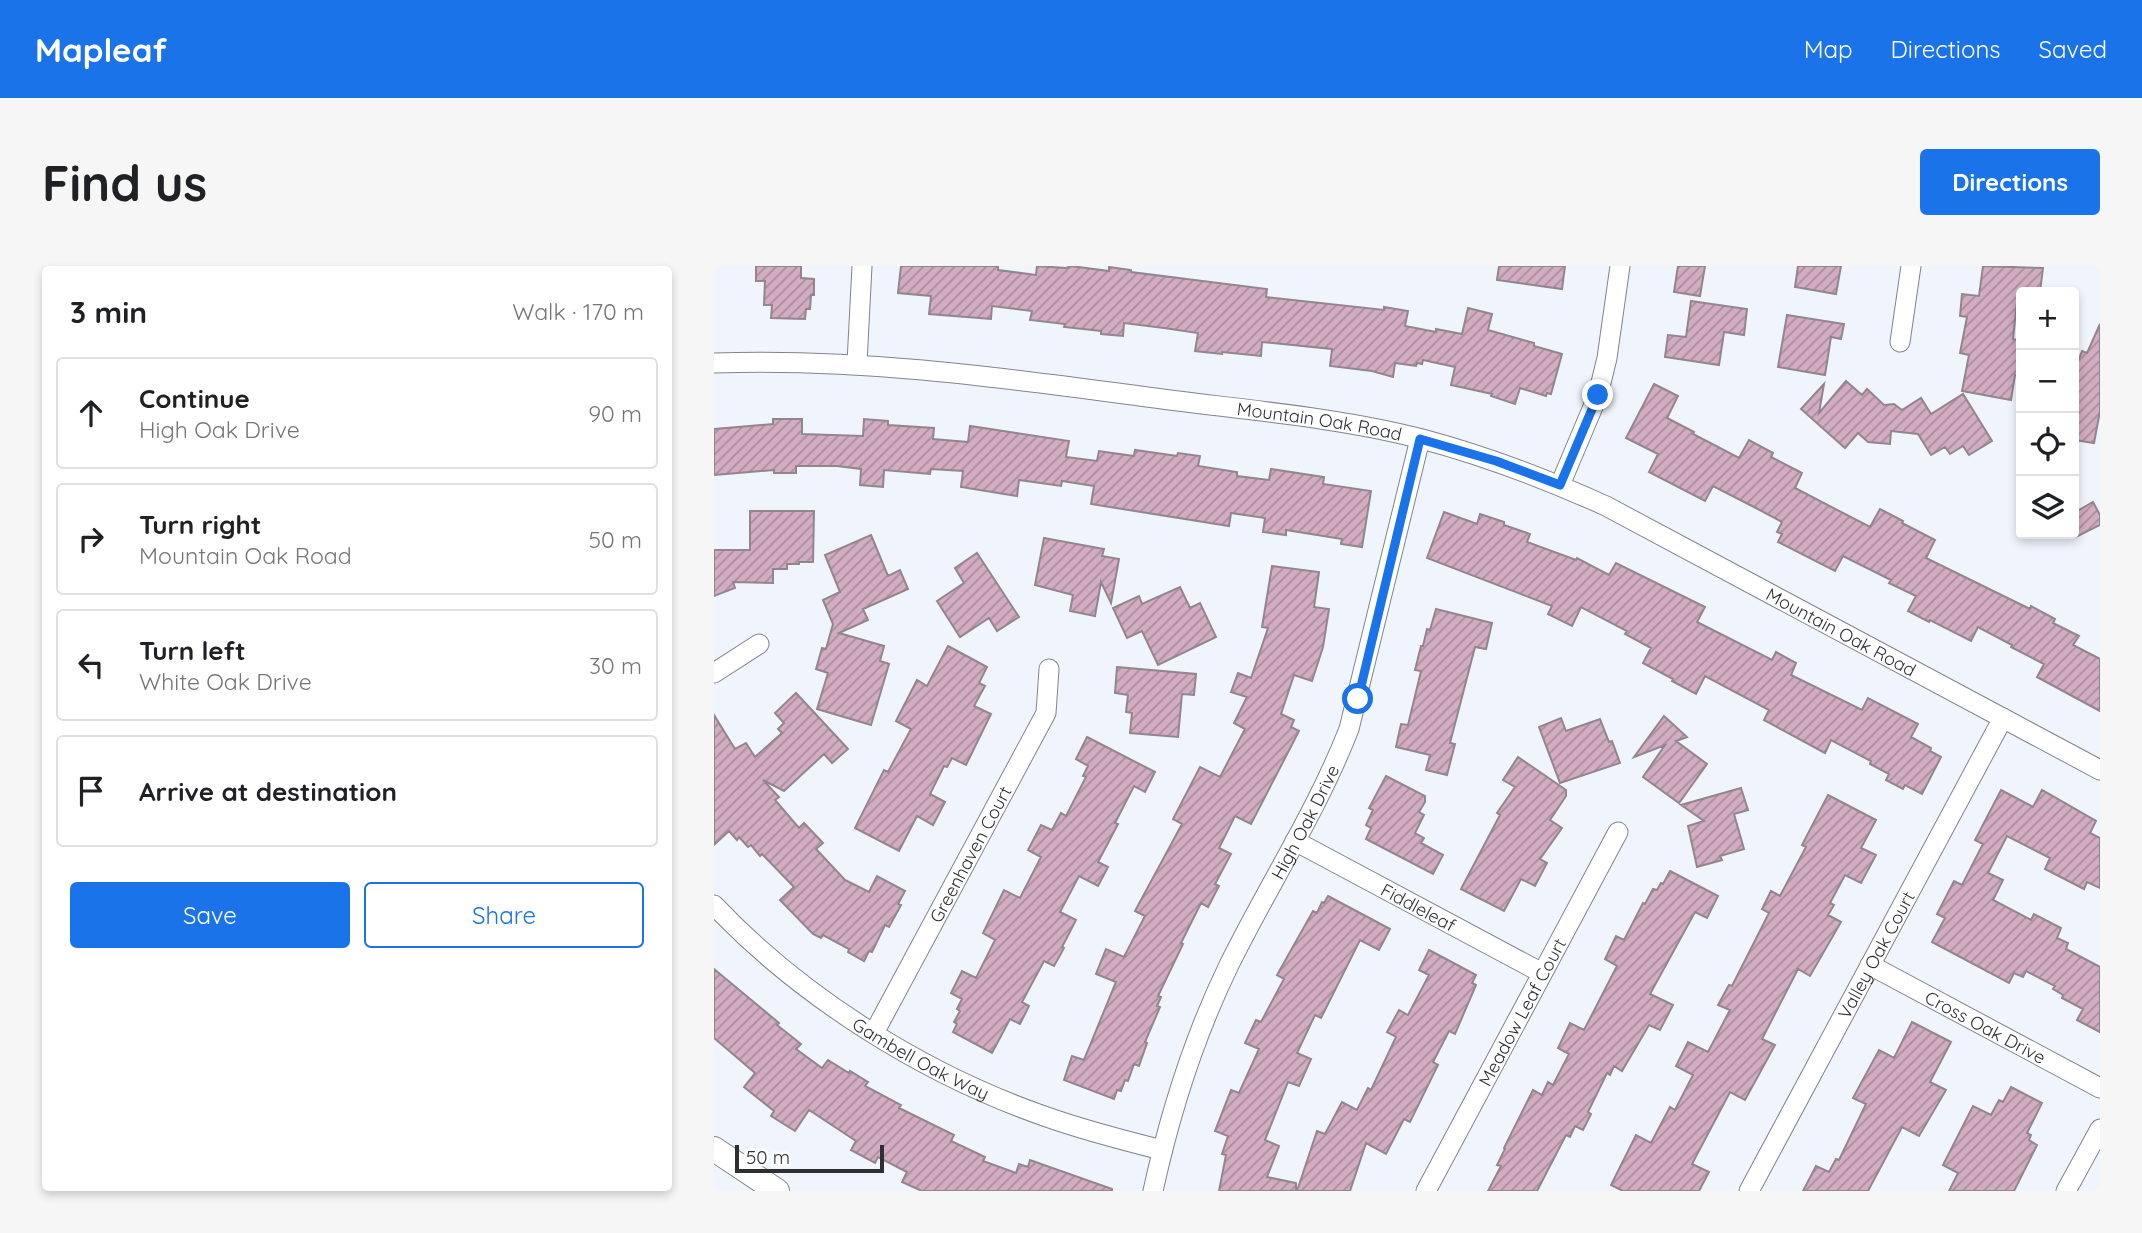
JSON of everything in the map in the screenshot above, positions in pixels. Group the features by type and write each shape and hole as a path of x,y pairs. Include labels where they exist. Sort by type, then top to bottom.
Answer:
{"street":[{"path":"857,363 862,266"},
{"path":"1560,485 1598,395 1607,358 1620,266"},
{"path":"1900,341 1911,266"},
{"name":"Mountain Oak Road","path":"714,363 857,363 1006,378 1347,424 1420,439 1496,461 1606,506 2100,770"},
{"name":"High Oak Drive","path":"1153,1191 1182,1081 1203,1022 1229,965 1335,764 1349,729 1420,439"},
{"path":"714,673 759,644"},
{"name":"Greenhaven Court","path":"874,1033 1046,713 1049,669"},
{"name":"Valley Oak Court","path":"1749,1191 2003,718"},
{"name":"Meadow Leaf Court","path":"1426,1191 1618,832"},
{"name":"Fiddleleaf","path":"1295,841 1542,973"},
{"name":"Gambell Oak Way","path":"714,905 764,953 826,1001 928,1065 1031,1111 1103,1135 1162,1150"},
{"name":"Cross Oak Drive","path":"1870,965 2100,1087"},
{"path":"2066,1191 2100,1129"},
{"path":"714,1149 777,1191"}],"building":[{"path":"756,266 801,266 801,278 814,279 814,295 811,295 810,309 806,309 805,319 771,318 772,305 764,305 765,281 756,281"},
{"path":"901,266 998,266 998,270 1036,275 1037,266 1071,266 1109,271 1109,267 1267,289 1266,297 1408,311 1405,326 1462,334 1468,308 1492,314 1488,330 1562,354 1551,394 1547,393 1546,396 1520,388 1515,404 1491,396 1492,394 1451,385 1455,367 1423,360 1422,364 1417,363 1416,366 1395,363 1393,377 1372,371 1330,366 1332,349 1262,342 1261,356 1222,354 1195,351 1198,333 1164,328 1124,323 1123,336 1101,334 1101,331 1030,320 1032,311 992,306 991,319 929,314 931,296 898,293"},
{"path":"1499,266 1565,266 1562,289 1497,280"},
{"path":"1678,266 1705,266 1700,296 1674,292"},
{"path":"1798,266 1841,266 1836,294 1795,287"},
{"path":"1983,266 2043,268 2041,287 2016,287 2013,339 2016,340 2016,375 2011,400 1962,391 1969,355 1960,353 1967,317 1960,316 1962,294 1979,296"},
{"path":"1691,301 1747,309 1744,335 1724,332 1719,365 1665,357 1668,335 1686,337"},
{"path":"1787,315 1844,324 1841,339 1831,337 1825,375 1778,367"},
{"path":"2100,324 2100,411 2094,443 2079,441 2079,359 2082,351 2087,353"},
{"path":"1846,381 1862,395 1867,389 1884,405 1894,404 1902,410 1921,398 1931,414 1963,394 1992,441 1969,455 1963,446 1950,454 1945,447 1931,455 1918,434 1891,431 1890,444 1868,442 1858,433 1845,448 1801,409 1824,384 1819,413"},
{"path":"1654,384 1678,396 1667,418 1694,432 1693,434 1739,458 1749,440 1773,453 1771,457 1802,473 1795,488 1870,527 1880,509 1935,540 1926,558 2030,609 2031,606 2055,619 2053,623 2079,636 2073,645 2100,659 2100,711 2037,677 2044,664 1978,627 1971,641 1908,611 1916,596 1889,583 1891,580 1843,556 1835,571 1778,542 1782,534 1777,532 1782,522 1756,508 1713,486 1705,501 1649,472 1658,454 1626,438"},
{"path":"773,419 802,419 802,434 863,436 864,419 888,421 888,425 934,428 933,439 968,442 970,426 1069,441 1066,457 1097,461 1099,451 1134,456 1135,450 1177,456 1178,453 1200,456 1198,466 1237,472 1237,476 1269,480 1271,469 1324,477 1323,484 1371,491 1362,547 1341,544 1342,539 1286,530 1286,535 1263,532 1265,518 1231,513 1229,526 1091,504 1094,486 1062,481 1061,486 1019,480 1017,496 961,487 963,471 931,469 930,474 884,470 883,487 860,485 861,469 837,466 796,466 796,473 774,473 774,470 714,475 714,429 773,424"},
{"path":"2093,502 2100,515 2100,525 2079,536 2079,510"},
{"path":"750,511 814,511 813,562 787,564 787,569 773,569 773,583 733,582 735,588 714,596 714,550 750,550"},
{"path":"1444,512 1477,524 1480,514 1504,522 1504,525 1530,534 1527,542 1576,560 1577,558 1609,575 1616,563 1705,607 1697,622 1772,660 1776,652 1796,663 1791,675 1862,710 1868,698 1918,724 1911,737 1941,757 1922,794 1905,785 1903,789 1886,780 1889,774 1870,764 1871,761 1831,740 1825,753 1764,720 1769,710 1705,676 1696,694 1672,681 1673,679 1643,663 1651,648 1625,634 1627,631 1581,607 1572,626 1548,614 1552,606 1427,558"},
{"path":"871,535 888,576 900,570 908,589 863,609 868,620 839,633 884,646 880,661 889,664 871,725 817,709 828,673 816,669 822,648 826,649 833,624 823,600 840,592 825,555"},
{"path":"1044,538 1104,549 1102,556 1119,559 1111,603 1101,582 1095,616 1070,611 1073,595 1035,585"},
{"path":"977,553 1019,617 997,631 989,618 960,637 937,601 964,583 955,568"},
{"path":"1272,566 1319,572 1314,607 1329,609 1323,647 1312,681 1294,675 1281,714 1294,720 1291,727 1299,731 1251,824 1235,816 1219,848 1231,854 1215,884 1219,886 1208,907 1201,903 1181,943 1183,944 1158,996 1161,997 1157,1006 1160,1007 1145,1042 1147,1043 1139,1066 1134,1064 1128,1081 1125,1080 1121,1091 1117,1090 1114,1099 1064,1080 1072,1056 1084,1060 1116,982 1096,974 1106,949 1124,957 1145,916 1135,911 1182,824 1173,819 1200,767 1220,777 1245,729 1234,723 1247,697 1231,692 1238,673 1251,678 1268,628 1262,627"},
{"path":"1180,587 1190,608 1200,603 1216,637 1158,665 1142,631 1127,638 1113,608 1139,596 1142,604"},
{"path":"1436,609 1492,623 1486,649 1475,647 1450,743 1455,744 1447,775 1426,770 1430,755 1396,747 1401,724 1408,725 1421,671 1415,670 1421,646 1427,629 1430,630"},
{"path":"948,646 987,667 979,683 985,686 974,706 991,714 966,765 952,758 947,767 944,766 930,794 945,802 933,825 917,816 899,851 855,828 884,770 888,772 911,729 896,721 917,680 927,686"},
{"path":"1117,667 1196,674 1194,695 1182,694 1178,737 1130,733 1132,713 1126,712 1128,695 1115,693"},
{"path":"796,693 848,749 832,763 824,754 784,791 763,780 779,797 775,800 799,828 804,823 823,843 816,849 845,880 869,892 877,876 905,891 889,927 885,925 872,952 869,951 864,961 848,952 849,949 823,935 821,938 813,934 780,900 794,887 751,845 748,847 739,837 737,840 729,831 714,845 714,715 735,749 746,743 755,757 782,733 778,729 784,723 775,713"},
{"path":"1664,716 1687,737 1676,741 1707,764 1679,803 1643,777 1665,745 1634,757"},
{"path":"1561,718 1566,731 1600,719 1620,763 1560,783 1539,727"},
{"path":"1087,737 1155,772 1145,792 1134,786 1115,823 1118,824 1098,862 1108,867 1098,886 1079,876 1060,912 1076,920 1062,947 1064,948 1054,966 1044,961 1022,1002 1029,1006 1020,1024 1010,1019 992,1053 953,1032 957,1024 954,1022 960,1011 957,1009 962,999 951,993 962,971 976,978 995,940 983,933 1004,890 1020,898 1041,857 1028,850 1041,825 1052,830 1061,813 1066,816 1086,777 1083,776 1088,766 1076,759"},
{"path":"1518,757 1566,790 1566,796 1550,820 1562,828 1540,859 1547,863 1535,886 1521,879 1504,911 1461,889 1500,815 1497,813 1515,787 1503,780"},
{"path":"1386,776 1425,796 1425,802 1419,812 1424,815 1415,833 1424,838 1421,843 1443,855 1433,874 1366,839 1371,828 1366,825 1373,810 1369,808"},
{"path":"1741,788 1748,810 1734,814 1744,849 1720,856 1722,860 1697,867 1688,826 1704,821 1681,805"},
{"path":"2001,790 2033,807 2042,790 2096,821 2090,833 2100,838 2100,888 2087,882 2084,889 2045,869 2050,858 2007,836 1988,873 2003,880 1993,900 2031,920 2034,914 2061,928 2057,938 2068,943 2066,949 2100,967 2100,1032 2077,1020 2083,1009 2062,998 2063,995 2053,989 2055,986 2026,971 2023,977 2014,973 2009,983 1932,942 1945,918 1937,914 1954,881 1962,885 1983,844 1975,840"},
{"path":"1828,795 1876,820 1861,848 1876,855 1861,883 1845,875 1830,903 1834,905 1828,915 1841,922 1810,976 1798,969 1762,1039 1775,1045 1745,1100 1730,1092 1692,1164 1709,1172 1699,1191 1623,1191 1611,1185 1636,1135 1651,1143 1670,1107 1675,1110 1693,1075 1676,1066 1688,1042 1708,1052 1730,1010 1718,1005 1729,985 1732,986 1769,913 1762,909 1771,891 1780,896 1806,847 1802,845"},
{"path":"1670,871 1718,896 1707,918 1695,912 1650,994 1673,1005 1660,1030 1649,1025 1622,1071 1614,1066 1610,1075 1607,1073 1588,1112 1591,1114 1583,1130 1575,1126 1570,1137 1566,1135 1537,1191 1488,1191 1501,1166 1497,1165 1504,1148 1533,1090 1542,1095 1548,1082 1553,1085 1569,1054 1558,1048 1570,1023 1584,1030 1617,966 1605,959 1616,936 1624,940 1643,903 1645,904 1653,889 1657,890 1661,883 1663,884"},
{"path":"1328,896 1390,929 1379,950 1360,940 1321,1018 1315,1015 1297,1053 1311,1059 1299,1086 1288,1082 1265,1140 1279,1146 1267,1177 1296,1183 1296,1191 1219,1191 1226,1155 1222,1154 1228,1136 1215,1131 1231,1090 1239,1093 1259,1049 1245,1043 1256,1020 1261,1022 1284,979 1277,975 1313,911 1317,913"},
{"path":"1429,950 1476,975 1472,983 1476,985 1455,1034 1449,1031 1433,1062 1438,1065 1410,1122 1404,1119 1386,1154 1366,1143 1350,1191 1297,1191 1317,1131 1325,1134 1342,1102 1357,1110 1368,1088 1371,1090 1396,1037 1387,1032 1399,1010 1408,1015 1429,975 1419,970"},
{"path":"714,969 779,1023 777,1025 801,1044 796,1049 822,1068 828,1060 849,1073 850,1071 868,1082 865,1086 901,1105 899,1108 954,1135 951,1141 985,1157 983,1161 1016,1173 1019,1164 1028,1167 1030,1160 1112,1191 922,1191 902,1182 907,1172 878,1157 875,1163 851,1150 856,1141 809,1110 795,1131 771,1116 774,1111 744,1087 755,1073 714,1038"},
{"path":"1912,1022 1951,1042 1930,1082 1946,1090 1919,1136 1902,1127 1868,1191 1803,1191 1816,1166 1829,1172 1836,1159 1839,1160 1866,1104 1853,1098 1879,1050 1894,1058"},
{"path":"2011,1087 2042,1103 2027,1133 2031,1135 2029,1140 2037,1145 2014,1191 1949,1191 1958,1173 1943,1165 1973,1106 1991,1115 1999,1100 2003,1102"}],"route":[{"path":"1358,699 1420,439 1496,461 1560,485 1598,395"}]}
